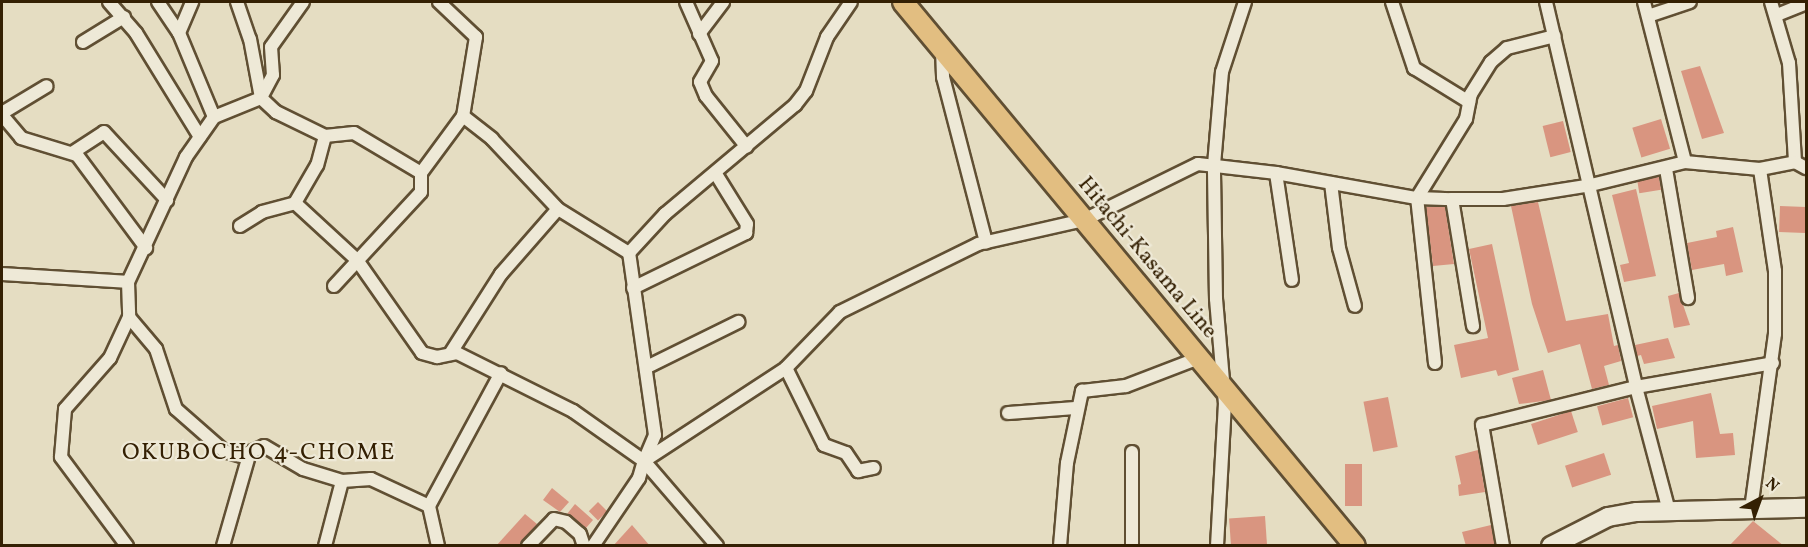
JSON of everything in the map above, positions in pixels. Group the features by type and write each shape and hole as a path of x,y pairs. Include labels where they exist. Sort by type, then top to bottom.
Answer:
{"main road":[{"name":"Hitachi-Kasama Line","path":"903,2 942,46 1355,546"}],"street":[{"path":"110,2 124,17 200,137"},
{"path":"158,2 179,33 214,117"},
{"path":"179,33 192,2"},
{"path":"237,2 250,39 261,98 276,112 325,136 354,133 421,173"},
{"path":"127,546 61,457 65,409 110,358 129,317 128,282 146,248 186,157 214,117 261,98 273,75 271,47 303,2"},
{"path":"334,286 421,192 421,173 463,116 476,37 439,2"},
{"path":"686,2 712,61 700,82 747,147"},
{"path":"699,34 723,2"},
{"path":"593,546 639,478 655,435 629,253 665,214 747,147 806,91 827,37 851,2"},
{"path":"1217,546 1224,387 1216,299 1214,165 1222,72 1245,2"},
{"path":"1392,2 1414,68 1469,102"},
{"path":"1546,2 1591,185 1636,387 1669,511"},
{"path":"1644,2 1685,162"},
{"path":"1648,16 1690,2"},
{"path":"644,461 786,368 849,306 986,242 1084,220 1168,176 1198,164 1276,173 1416,198 1452,200 1503,199 1591,185 1666,169 1685,162 1760,169 1801,165 1789,63 1777,15 1771,2"},
{"path":"1777,15 1806,3"},
{"path":"83,42 124,17"},
{"path":"1435,363 1416,198 1466,119 1469,102 1491,62 1507,48 1555,36"},
{"path":"942,46 943,77 986,242"},
{"path":"47,86 2,114 21,138 77,155 146,248"},
{"path":"463,116 492,139 558,209 629,253"},
{"path":"72,153 104,132 167,200"},
{"path":"240,226 262,212 295,203 317,165 325,136"},
{"path":"1666,169 1688,298"},
{"path":"1751,509 1773,363 1775,271 1760,169"},
{"path":"1276,173 1292,280"},
{"path":"633,288 746,233 747,225 716,174"},
{"path":"1331,183 1339,248 1355,306"},
{"path":"1452,200 1473,326"},
{"path":"295,203 357,260 422,353 437,357 457,353 573,411 644,461 717,546"},
{"path":"450,354 501,274 558,209"},
{"path":"2,274 128,282"},
{"path":"129,317 156,349 176,409 224,452 242,456 264,446 303,469 342,481 371,479 429,506"},
{"path":"647,367 738,322"},
{"path":"1060,546 1076,408 1082,391 1126,386 1199,358"},
{"path":"1503,546 1482,425 1636,387 1773,363"},
{"path":"786,368 824,446 846,453 858,471 874,468"},
{"path":"438,546 429,506 501,373"},
{"path":"1008,413 1076,408"},
{"path":"223,546 250,452"},
{"path":"1132,452 1132,546"},
{"path":"325,546 342,481"},
{"path":"1551,546 1608,517 1669,511 1806,508"},
{"path":"528,546 554,519 566,522 580,534 584,546"}],"building":[{"path":"1700,66 1724,133 1702,139 1681,71"},
{"path":"1661,119 1670,149 1641,157 1632,128"},
{"path":"1563,121 1571,152 1550,157 1543,126"},
{"path":"1659,177 1661,190 1639,193 1637,180"},
{"path":"1636,189 1656,276 1624,282 1620,265 1629,263 1612,195"},
{"path":"1538,202 1566,321 1608,314 1614,346 1618,345 1621,361 1604,366 1609,385 1592,389 1580,344 1548,353 1532,304 1511,206"},
{"path":"1780,206 1806,207 1805,233 1779,232"},
{"path":"1426,207 1445,207 1454,264 1433,266"},
{"path":"1733,227 1743,272 1726,276 1724,264 1692,270 1687,243 1717,237 1716,231"},
{"path":"1492,244 1519,370 1498,376 1496,370 1461,378 1454,345 1488,338 1469,249"},
{"path":"1679,293 1690,325 1674,328 1668,296"},
{"path":"1668,338 1675,358 1644,364 1641,355 1637,356 1635,345"},
{"path":"1543,370 1551,400 1519,404 1512,378"},
{"path":"1711,393 1720,434 1733,433 1735,455 1696,458 1693,421 1657,429 1652,406"},
{"path":"1388,397 1398,447 1373,452 1363,402"},
{"path":"1628,398 1633,417 1602,426 1597,406"},
{"path":"1571,411 1578,432 1538,445 1531,424"},
{"path":"1478,450 1485,492 1459,496 1458,485 1461,484 1455,456"},
{"path":"1604,453 1611,475 1572,488 1565,466"},
{"path":"1345,464 1362,464 1362,506 1345,506"},
{"path":"552,488 569,502 560,512 543,500"},
{"path":"598,502 607,511 598,520 589,511"},
{"path":"575,504 593,520 586,528 567,514"},
{"path":"525,514 537,524 520,546 496,546"},
{"path":"1265,516 1267,546 1231,546 1229,519"},
{"path":"1753,521 1784,546 1729,546"},
{"path":"632,525 650,546 613,546"},
{"path":"1491,525 1495,546 1466,546 1462,532"}],"district":[{"name":"OKUBOCHO 4-CHOME","path":"259,454"}]}
